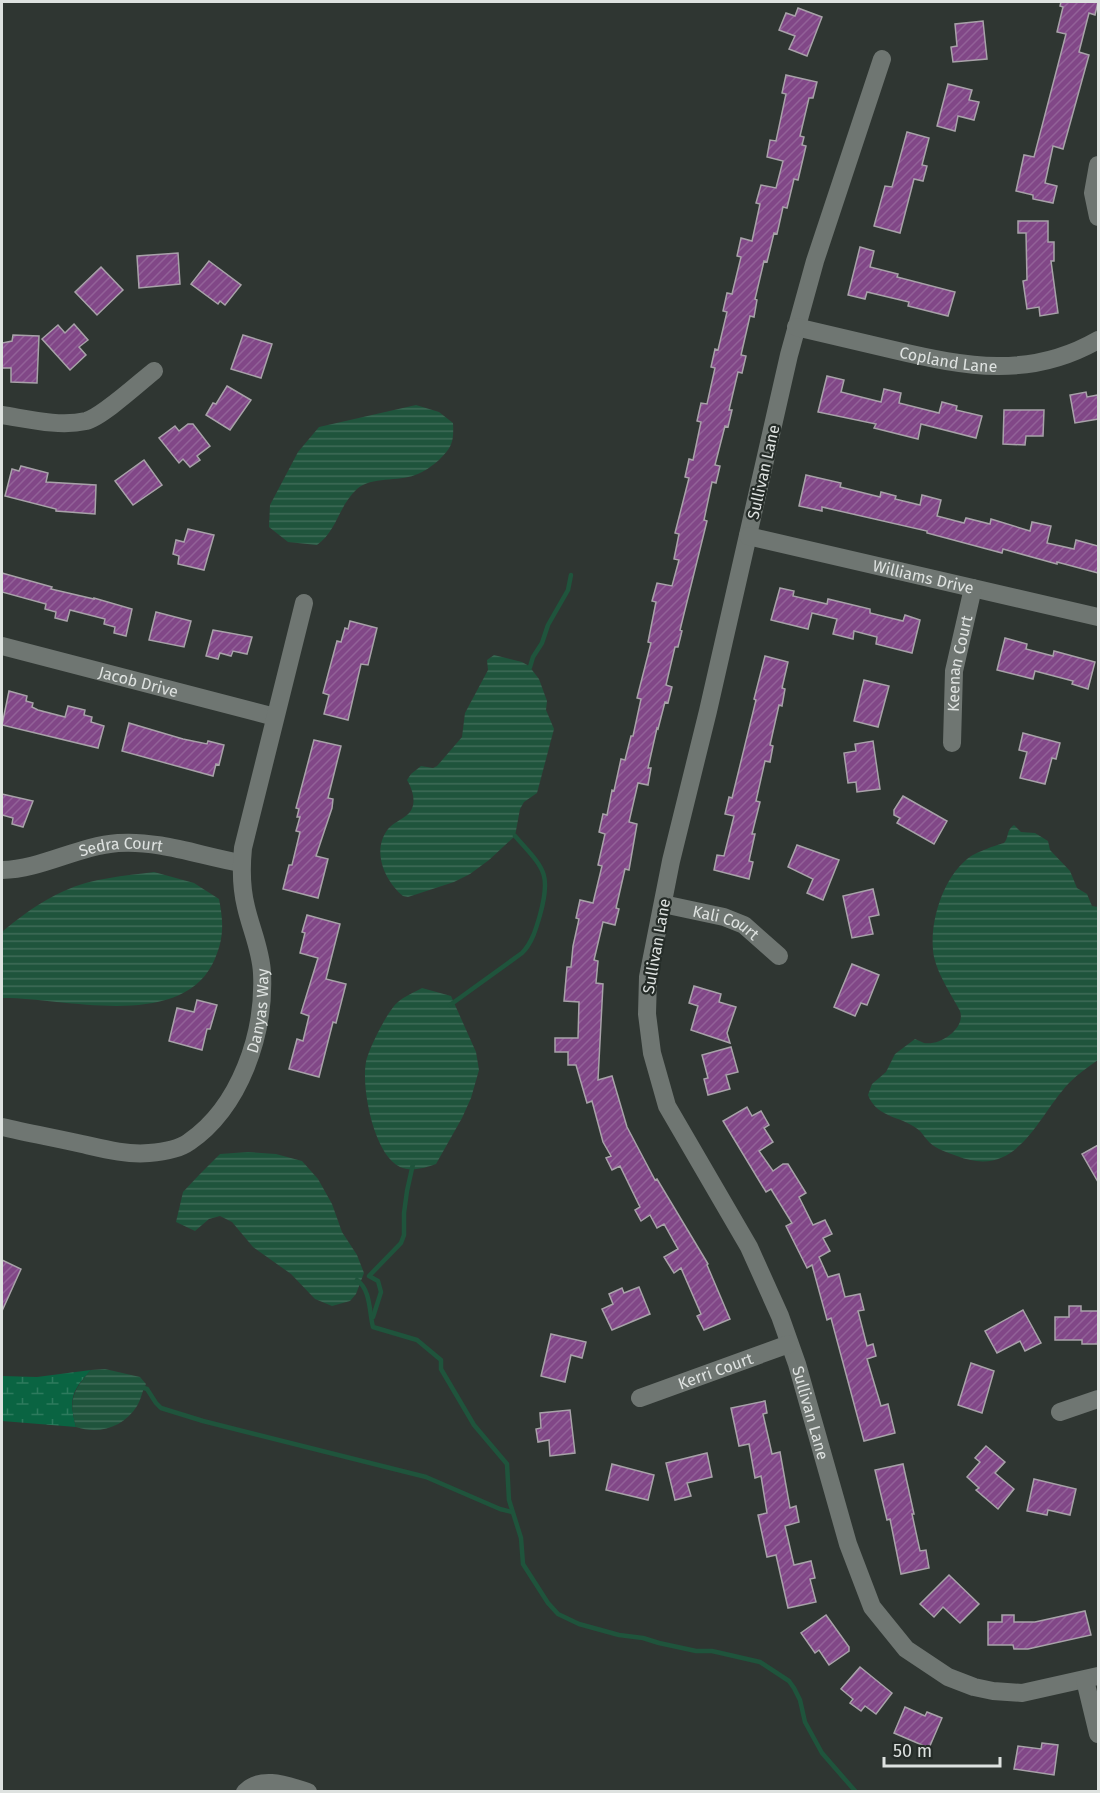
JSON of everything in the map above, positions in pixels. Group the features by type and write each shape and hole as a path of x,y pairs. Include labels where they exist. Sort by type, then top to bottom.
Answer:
{"street":[{"name":"Sullivan Lane","path":"882,59 818,249 796,327 671,861 648,977 646,1014 652,1053 667,1106 749,1247 780,1316 797,1364 852,1554 872,1607 906,1649 948,1677 993,1691 1022,1692 1091,1678"},
{"path":"1098,165 1093,194 1098,217"},
{"name":"Copland Lane","path":"796,327 948,362 981,366 1013,366 1041,361 1068,353 1098,340"},
{"path":"2,415 53,423 87,421 154,371"},
{"name":"Williams Drive","path":"748,536 1098,617"},
{"name":"Keenan Court","path":"952,743 954,671 973,588"},
{"name":"Danyas Way","path":"2,1127 113,1151 146,1153 166,1151 188,1143 225,1107 238,1086 248,1063 262,992 259,954 245,905 240,873 244,838 304,603"},
{"name":"Jacob Drive","path":"2,646 275,717"},
{"name":"Sedra Court","path":"2,870 37,865 80,851 118,843 157,845 241,863"},
{"name":"Kali Court","path":"663,904 724,917 744,925 780,956"},
{"name":"Kerri Court","path":"640,1398 789,1344"},
{"path":"1060,1412 1098,1399"},
{"path":"1091,1678 1098,1734"},
{"path":"245,1791 251,1786 266,1782 308,1791"}],"green space":[{"path":"91,1370 79,1384 73,1396 76,1427 2,1421 2,1376 37,1377"}],"shaded area":[{"path":"416,405 439,412 453,423 451,444 436,462 425,471 415,475 370,482 357,489 351,495 329,533 317,545 288,542 269,527 270,505 298,452 319,427"},
{"path":"494,655 529,666 539,679 547,701 546,710 554,729 537,793 524,802 520,809 515,836 489,860 454,882 408,897 403,896 396,890 382,865 383,838 388,829 407,815 412,807 413,793 407,780 411,774 421,766 433,768 437,766 462,737 465,713 488,670 487,660"},
{"path":"1014,825 1021,832 1035,833 1048,841 1050,850 1070,871 1077,888 1087,894 1092,906 1098,907 1098,1060 1069,1083 1035,1128 1011,1153 996,1160 978,1161 935,1147 914,1126 878,1109 868,1095 872,1084 886,1072 895,1054 915,1039 930,1043 944,1039 959,1024 960,1011 942,978 934,957 935,918 944,891 957,869 973,855 1004,843"},
{"path":"154,872 194,883 219,899 222,925 219,948 212,965 195,985 172,998 145,1004 116,1006 2,998 2,932 39,904 75,887 108,878"},
{"path":"422,988 451,996 476,1052 479,1070 471,1098 462,1118 436,1164 409,1169 400,1167 391,1160 376,1135 371,1120 365,1073 371,1048 389,1013 401,1000"},
{"path":"248,1152 276,1154 302,1161 318,1179 364,1273 356,1294 350,1301 332,1306 315,1299 291,1274 253,1247 232,1222 220,1216 209,1219 195,1231 176,1222 183,1192 220,1154"},
{"path":"105,1369 140,1377 146,1384 138,1404 125,1419 110,1427 93,1430 76,1427 73,1402 76,1390 91,1370"}],"building":[{"path":"1061,2 1098,2 1095,15 1089,13 1079,52 1089,55 1063,149 1053,146 1045,183 1057,186 1053,203 1033,199 1033,195 1016,191 1024,155 1034,157 1066,34 1057,32 1063,7 1060,6"},
{"path":"798,8 822,17 807,56 789,49 795,36 779,30 786,13 795,16"},
{"path":"983,21 987,59 953,62 951,47 957,46 955,24"},
{"path":"786,75 817,82 813,98 809,98 800,136 804,137 802,145 806,146 798,180 794,179 787,208 783,207 777,234 774,233 767,262 764,261 755,299 757,300 754,317 750,316 741,355 746,356 742,373 738,372 729,410 732,410 728,427 725,426 715,465 720,466 716,483 712,482 704,520 707,521 680,630 682,631 678,647 675,647 666,685 672,687 657,728 648,768 651,768 648,785 638,783 629,822 637,824 629,870 625,869 616,908 619,909 615,925 603,922 594,960 598,961 596,983 603,984 598,1080 612,1076 627,1127 655,1180 657,1179 708,1264 730,1319 704,1330 697,1316 701,1314 681,1268 674,1273 664,1257 678,1249 664,1224 657,1228 650,1215 641,1221 635,1210 640,1207 620,1166 612,1170 606,1158 611,1156 603,1142 592,1101 587,1103 576,1065 568,1065 568,1052 555,1052 555,1038 578,1038 579,1002 564,1001 567,967 571,967 579,919 576,918 580,900 593,903 602,866 598,865 605,834 599,832 603,814 607,815 621,759 625,760 631,736 633,736 641,699 637,698 651,643 648,642 656,602 652,601 657,583 672,586 679,560 674,559 679,534 675,533 689,478 685,477 689,459 693,460 701,422 697,421 701,403 707,404 715,368 711,367 715,349 718,350 727,312 723,311 727,293 732,294 741,257 737,256 741,238 752,241 760,204 756,203 761,185 776,188 783,161 767,157 770,140 776,141 786,94 782,93"},
{"path":"948,84 972,90 969,100 979,102 974,120 958,116 955,131 937,126"},
{"path":"907,132 929,138 922,165 927,166 923,181 914,179 900,233 874,226 885,186 892,187"},
{"path":"1018,221 1048,221 1048,242 1054,242 1054,261 1051,261 1058,313 1040,316 1039,307 1027,309 1023,281 1027,280 1026,233 1018,233"},
{"path":"860,247 874,251 870,267 898,274 897,277 955,292 948,316 908,306 909,302 867,292 865,299 848,295"},
{"path":"178,253 180,284 139,288 137,256"},
{"path":"209,261 241,285 225,305 220,301 218,304 191,284"},
{"path":"101,267 123,290 97,315 75,292"},
{"path":"74,324 88,340 79,347 86,355 70,370 42,339 58,325 65,333"},
{"path":"13,335 39,336 37,383 11,382 11,368 2,368 2,343 12,341"},
{"path":"243,335 272,344 261,378 231,369"},
{"path":"827,376 844,380 841,392 881,402 884,389 901,393 899,403 939,413 942,402 957,406 956,410 982,416 976,438 921,424 918,439 874,428 876,424 818,412"},
{"path":"227,386 251,400 230,430 206,415"},
{"path":"1086,392 1087,397 1098,395 1098,419 1075,423 1070,395"},
{"path":"1004,410 1044,410 1043,436 1026,436 1025,445 1003,444"},
{"path":"188,424 193,424 210,446 197,456 200,460 190,467 183,459 179,463 159,438 175,426 179,431"},
{"path":"144,460 162,485 133,505 115,481"},
{"path":"21,466 48,473 46,482 96,485 95,514 56,511 56,509 5,496 12,469 19,471"},
{"path":"806,475 841,483 840,487 880,497 881,492 896,496 895,499 920,505 922,495 941,500 937,516 964,523 966,518 990,524 991,519 1030,531 1032,522 1051,526 1047,543 1074,549 1076,540 1098,546 1098,573 1003,549 1002,553 927,533 927,531 822,507 822,511 799,506"},
{"path":"188,529 214,535 204,570 178,564 179,556 173,554 176,540 184,542"},
{"path":"2,573 52,587 51,589 132,609 126,636 114,633 115,627 104,624 105,619 70,610 67,621 55,618 56,612 45,609 46,604 2,592"},
{"path":"780,588 794,591 793,596 827,604 828,599 870,609 870,613 903,621 905,615 920,620 912,653 876,644 877,637 854,631 853,639 833,634 837,619 812,613 808,629 771,620"},
{"path":"156,612 191,621 184,647 149,640"},
{"path":"350,621 377,628 368,665 361,664 348,720 324,714 329,695 323,693 337,641 341,642 345,628 348,629"},
{"path":"213,630 252,637 247,654 233,651 231,656 220,653 218,659 206,656"},
{"path":"1005,638 1027,644 1026,649 1053,656 1054,651 1095,662 1088,689 1072,684 1073,681 1035,671 1033,679 997,670"},
{"path":"765,656 788,662 782,688 785,689 782,706 779,705 770,745 773,746 770,762 765,761 756,801 760,802 752,834 755,834 749,861 753,862 749,879 714,870 717,855 724,856 734,816 725,814 729,797 732,798"},
{"path":"864,680 889,686 878,727 854,721"},
{"path":"9,691 27,696 26,701 33,703 32,707 38,710 65,717 68,706 85,710 84,715 92,717 91,722 104,726 98,748 2,725"},
{"path":"129,723 183,739 224,745 219,765 216,764 213,776 122,751"},
{"path":"1023,733 1060,743 1056,759 1052,758 1045,784 1020,778 1027,752 1019,750"},
{"path":"314,740 341,746 328,798 333,799 332,808 316,856 328,859 318,898 283,889 300,832 296,831 300,817 297,817 299,809 296,808"},
{"path":"873,741 880,789 857,792 856,782 848,783 844,753 856,751 855,744"},
{"path":"2,794 33,801 23,827 12,824 13,818 2,815"},
{"path":"903,796 947,821 934,844 897,823 900,818 894,815 894,810"},
{"path":"797,845 839,860 823,900 807,893 813,879 788,867"},
{"path":"873,889 879,915 869,917 873,934 852,938 843,896"},
{"path":"307,915 340,924 326,979 346,984 336,1023 333,1022 319,1077 289,1069 297,1039 303,1041 309,1016 301,1013 318,958 300,953 305,933 302,932"},
{"path":"852,964 879,975 867,1005 861,1003 855,1016 834,1007"},
{"path":"694,986 721,994 719,1002 736,1007 727,1033 730,1043 691,1030 698,1006 689,1003"},
{"path":"197,1000 217,1005 210,1029 207,1029 202,1050 169,1041 177,1008 194,1012"},
{"path":"731,1047 738,1072 726,1075 730,1089 708,1095 704,1079 708,1078 702,1055"},
{"path":"747,1107 752,1116 761,1111 769,1125 764,1128 773,1142 759,1151 773,1171 783,1164 788,1164 806,1193 799,1197 813,1225 825,1220 832,1234 823,1238 830,1251 819,1257 828,1277 839,1274 845,1297 860,1294 864,1310 858,1311 867,1346 873,1344 876,1356 867,1359 881,1406 888,1404 895,1433 864,1441 831,1318 827,1320 812,1265 807,1268 786,1226 792,1223 771,1189 766,1192 723,1121"},
{"path":"1098,1145 1098,1182 1082,1154"},
{"path":"2,1260 21,1269 2,1311"},
{"path":"639,1287 650,1314 612,1330 602,1309 613,1304 609,1294 622,1288 624,1293"},
{"path":"1069,1306 1081,1306 1081,1311 1098,1311 1098,1344 1082,1344 1082,1340 1055,1340 1055,1317 1069,1317"},
{"path":"1023,1310 1041,1343 1025,1351 1020,1341 997,1353 985,1331"},
{"path":"551,1334 586,1342 582,1358 571,1355 565,1382 541,1376"},
{"path":"971,1363 994,1371 982,1413 958,1405"},
{"path":"765,1401 767,1413 763,1414 772,1454 780,1452 790,1508 796,1506 799,1522 785,1526 794,1565 811,1561 815,1578 810,1579 816,1602 788,1608 776,1555 767,1557 758,1515 767,1513 761,1476 755,1478 749,1444 739,1446 731,1408"},
{"path":"570,1410 575,1453 550,1456 549,1440 538,1442 536,1429 541,1428 540,1413"},
{"path":"986,1446 1005,1462 995,1473 1014,1489 998,1509 976,1490 979,1488 967,1477 980,1462 975,1458"},
{"path":"707,1453 712,1477 687,1483 691,1496 675,1500 666,1463"},
{"path":"612,1464 654,1475 648,1500 606,1490"},
{"path":"903,1464 920,1551 926,1550 929,1568 901,1574 890,1519 887,1520 875,1470"},
{"path":"1034,1479 1076,1489 1070,1515 1048,1510 1047,1515 1027,1511"},
{"path":"949,1575 979,1604 960,1623 943,1607 934,1617 920,1604"},
{"path":"1085,1611 1091,1635 1028,1649 1014,1649 1013,1645 988,1645 988,1622 1002,1622 1002,1615 1014,1615 1014,1622 1035,1622"},
{"path":"826,1615 849,1647 849,1651 829,1665 819,1650 815,1653 801,1633"},
{"path":"860,1667 892,1693 876,1714 865,1706 861,1711 850,1703 853,1699 841,1689"},
{"path":"905,1707 925,1716 927,1712 942,1718 929,1748 894,1733"},
{"path":"1042,1743 1058,1745 1054,1775 1014,1769 1018,1746 1041,1749"}],"waterway":[{"path":"530,667 548,625 568,590 571,575"},
{"path":"450,1005 522,953 535,931 544,901 545,880 538,864 515,836"},
{"path":"373,1317 381,1292 378,1281 369,1276 401,1243 404,1235 407,1191 413,1164"},
{"path":"357,1280 365,1289 373,1327 417,1340 441,1360 441,1369 474,1425 507,1464 509,1500 521,1538 523,1564 548,1603 558,1614 579,1624 619,1635 760,1662 789,1681 800,1700 805,1722 822,1753 856,1792"},
{"path":"144,1388 161,1408 203,1421 426,1477 512,1512"}]}
